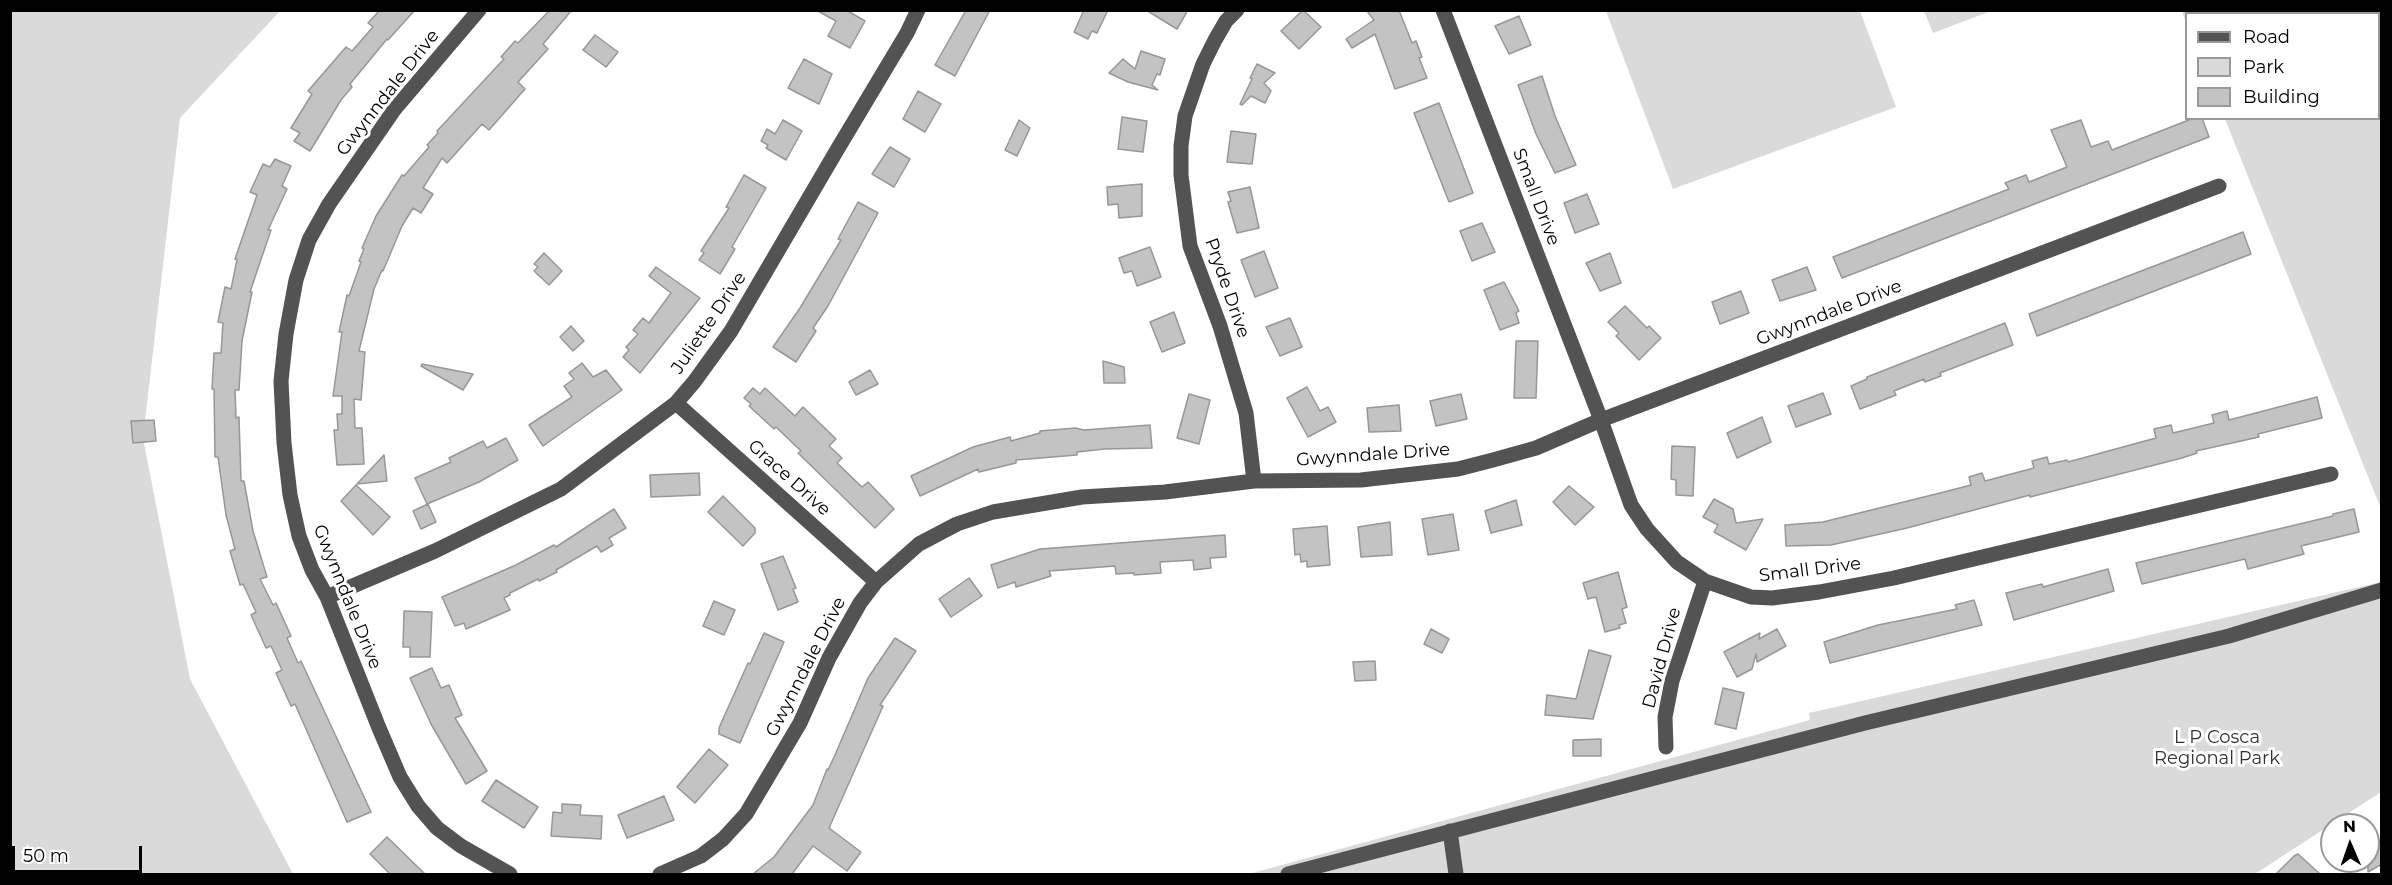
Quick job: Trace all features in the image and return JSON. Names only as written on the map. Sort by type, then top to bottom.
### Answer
[{"type":"street","name":"Gwynndale Drive","points":[[479,10],[394,110],[328,204],[309,240],[296,280],[286,334],[281,381],[284,443],[290,495],[299,536],[312,570],[327,597],[400,777],[418,806],[437,828],[461,846],[510,874]]},
{"type":"street","name":"Juliette Drive","points":[[327,597],[435,551],[561,489],[676,403],[731,331],[907,33],[918,10]]},
{"type":"street","name":"Pryde Drive","points":[[1237,10],[1226,21],[1203,64],[1185,116],[1181,146],[1181,175],[1190,246],[1220,326],[1246,413],[1254,481]]},
{"type":"street","name":"Small Drive","points":[[1443,10],[1601,420],[1631,505],[1647,529],[1677,562],[1705,581],[1751,597],[1772,598],[1819,592],[1894,578],[2331,474]]},
{"type":"street","name":"Gwynndale Drive","points":[[660,874],[701,856],[723,839],[746,814],[801,723],[847,623],[876,582],[919,544],[937,533],[993,512],[1082,497],[1166,492],[1254,481],[1361,480],[1458,469],[1536,448],[1601,420],[2219,186]]},
{"type":"street","name":"Grace Drive","points":[[676,403],[876,582]]},
{"type":"street","name":"David Drive","points":[[1666,747],[1665,717],[1672,681],[1705,581]]},
{"type":"street","points":[[1288,874],[1865,723],[2229,636],[2382,590]]},
{"type":"street","points":[[1450,831],[1456,874]]},
{"type":"green space","points":[[10,11],[280,11],[180,118],[143,438],[190,679],[293,874],[11,874]]},
{"type":"green space","points":[[1606,11],[1860,11],[1896,107],[1673,189]]},
{"type":"green space","points":[[1924,11],[1991,11],[1933,33]]},
{"type":"green space","points":[[2182,11],[2381,11],[2381,509],[2225,120],[2380,120],[2380,12],[2185,12],[2185,20]]},
{"type":"green space","name":"L P Cosca Regional Park","points":[[2381,582],[2381,792],[2349,813],[2320,813],[2320,832],[2255,874],[1249,874],[1810,720],[1809,713]]},
{"type":"building","points":[[380,10],[415,10],[387,39],[350,84],[352,87],[341,100],[310,151],[294,141],[300,133],[291,128],[312,94],[308,91],[346,47],[352,51],[373,27],[368,23]]},
{"type":"building","points":[[550,10],[572,10],[543,44],[548,49],[518,82],[525,89],[489,130],[482,124],[447,163],[442,158],[423,188],[433,194],[421,213],[413,208],[402,226],[374,289],[359,351],[365,352],[361,400],[354,399],[355,428],[362,428],[364,464],[337,465],[334,430],[338,430],[337,414],[342,414],[342,396],[333,396],[342,332],[339,332],[347,295],[349,296],[361,262],[359,261],[364,249],[362,248],[376,216],[402,175],[404,176],[429,147],[427,145],[438,133],[437,131],[504,59],[501,57],[515,41],[518,43]]},
{"type":"building","points":[[816,10],[846,10],[865,21],[850,48],[828,36],[836,21]]},
{"type":"building","points":[[966,10],[990,10],[955,76],[935,65]]},
{"type":"building","points":[[1084,10],[1108,10],[1097,33],[1092,31],[1088,39],[1074,32]]},
{"type":"building","points":[[1146,10],[1188,10],[1177,29]]},
{"type":"building","points":[[1303,10],[1321,27],[1299,49],[1281,31]]},
{"type":"building","points":[[1366,10],[1399,10],[1412,43],[1416,41],[1422,57],[1419,58],[1427,78],[1395,89],[1375,34],[1352,48],[1346,39],[1374,20]]},
{"type":"building","points":[[1519,16],[1531,45],[1509,54],[1495,26]]},
{"type":"building","points":[[595,35],[618,52],[606,67],[583,50]]},
{"type":"building","points":[[1141,51],[1165,59],[1160,75],[1157,74],[1152,85],[1158,90],[1128,82],[1109,73],[1123,59],[1135,69]]},
{"type":"building","points":[[804,59],[832,74],[819,104],[788,88]]},
{"type":"building","points":[[1257,64],[1275,73],[1264,83],[1271,91],[1265,103],[1251,96],[1242,105],[1240,104]]},
{"type":"building","points":[[1542,76],[1555,116],[1576,165],[1555,173],[1536,134],[1518,85]]},
{"type":"building","points":[[918,91],[941,104],[925,132],[903,119]]},
{"type":"building","points":[[1439,103],[1473,193],[1449,202],[1414,113]]},
{"type":"building","points":[[1122,117],[1147,121],[1143,152],[1118,149]]},
{"type":"building","points":[[783,120],[802,131],[786,160],[766,148],[768,145],[761,141],[767,129],[775,134]]},
{"type":"building","points":[[1019,120],[1030,128],[1017,156],[1005,150]]},
{"type":"building","points":[[2081,120],[2091,147],[2108,141],[2112,150],[2189,120],[2203,120],[2209,137],[1842,278],[1833,257],[2009,189],[2005,183],[2026,175],[2029,182],[2067,167],[2051,130]]},
{"type":"building","points":[[1231,131],[1256,134],[1252,164],[1227,162]]},
{"type":"building","points":[[890,147],[910,159],[894,187],[872,174]]},
{"type":"building","points":[[275,159],[291,166],[282,186],[287,189],[268,230],[271,230],[250,292],[252,292],[242,341],[239,390],[235,390],[236,418],[239,417],[241,481],[244,481],[253,531],[267,577],[260,579],[273,605],[276,603],[291,636],[287,638],[298,663],[301,661],[371,812],[347,822],[295,704],[291,706],[276,673],[282,670],[271,646],[266,648],[251,615],[256,612],[243,584],[240,585],[230,551],[235,549],[226,515],[218,457],[215,457],[214,389],[212,389],[214,353],[221,353],[223,323],[218,322],[225,287],[231,289],[237,260],[235,259],[257,195],[250,192],[263,164],[270,167]]},
{"type":"building","points":[[744,175],[766,188],[732,247],[735,249],[720,274],[699,260],[704,253],[701,251],[729,208],[726,207]]},
{"type":"building","points":[[1142,184],[1142,216],[1119,218],[1118,204],[1108,205],[1107,187]]},
{"type":"building","points":[[1250,187],[1259,228],[1237,233],[1228,202],[1231,201],[1228,192]]},
{"type":"building","points":[[1587,194],[1599,224],[1575,233],[1564,203]]},
{"type":"building","points":[[858,202],[878,213],[828,306],[813,328],[816,331],[796,362],[773,347],[800,308],[841,240],[838,239]]},
{"type":"building","points":[[1482,223],[1495,252],[1472,261],[1460,231]]},
{"type":"building","points":[[2243,232],[2251,254],[2037,336],[2029,314]]},
{"type":"building","points":[[1150,247],[1161,277],[1137,286],[1132,271],[1124,273],[1119,258]]},
{"type":"building","points":[[1264,251],[1278,288],[1255,297],[1241,260]]},
{"type":"building","points":[[544,253],[562,271],[549,285],[534,271],[538,267],[534,264]]},
{"type":"building","points":[[1610,253],[1621,283],[1600,291],[1586,263]]},
{"type":"building","points":[[656,267],[700,298],[640,373],[623,357],[629,350],[626,347],[638,334],[633,330],[643,318],[649,323],[671,293],[649,276]]},
{"type":"building","points":[[1807,267],[1816,290],[1780,301],[1772,280]]},
{"type":"building","points":[[1504,282],[1519,311],[1516,313],[1519,323],[1500,330],[1484,290]]},
{"type":"building","points":[[1741,291],[1749,313],[1720,324],[1712,302]]},
{"type":"building","points":[[1625,306],[1647,328],[1649,326],[1661,338],[1639,360],[1616,336],[1619,333],[1608,322]]},
{"type":"building","points":[[1174,312],[1185,343],[1162,352],[1150,322]]},
{"type":"building","points":[[1290,318],[1302,347],[1280,356],[1266,327]]},
{"type":"building","points":[[2005,323],[2013,345],[1940,373],[1941,376],[1925,382],[1924,379],[1894,391],[1896,395],[1860,409],[1851,386],[1867,377]]},
{"type":"building","points":[[571,326],[584,341],[573,351],[560,337]]},
{"type":"building","points":[[1516,341],[1538,341],[1536,398],[1514,398]]},
{"type":"building","points":[[1103,361],[1124,367],[1125,383],[1104,383]]},
{"type":"building","points":[[582,363],[593,377],[606,370],[622,390],[543,446],[529,425],[572,397],[564,386],[574,379],[569,373]]},
{"type":"building","points":[[422,364],[473,374],[463,390],[421,366]]},
{"type":"building","points":[[870,370],[878,384],[856,395],[849,382]]},
{"type":"building","points":[[1307,387],[1320,411],[1328,407],[1336,422],[1308,437],[1287,398]]},
{"type":"building","points":[[753,388],[760,394],[765,388],[795,416],[803,407],[836,439],[829,446],[842,458],[837,463],[862,487],[868,482],[894,509],[875,528],[798,453],[801,451],[749,406],[751,404],[744,398]]},
{"type":"building","points":[[1823,393],[1831,414],[1796,427],[1788,406]]},
{"type":"building","points":[[1189,394],[1210,400],[1199,444],[1177,438]]},
{"type":"building","points":[[1461,394],[1467,419],[1436,426],[1430,401]]},
{"type":"building","points":[[2317,397],[2322,418],[2258,434],[2259,437],[2196,451],[2197,453],[2182,458],[1907,528],[1831,545],[1786,546],[1785,525],[1823,522],[1971,485],[1969,477],[1982,473],[1985,481],[2034,468],[2032,461],[2047,457],[2049,464],[2067,460],[2068,462],[2156,438],[2154,429],[2171,425],[2173,433],[2214,423],[2212,415],[2227,411],[2229,420]]},
{"type":"building","points":[[1399,405],[1401,431],[1369,432],[1367,408]]},
{"type":"building","points":[[1762,417],[1771,442],[1737,458],[1727,433]]},
{"type":"building","points":[[154,420],[156,441],[133,443],[131,421]]},
{"type":"building","points":[[1150,425],[1152,448],[1105,449],[1077,452],[1077,455],[1016,460],[1016,463],[979,472],[978,469],[920,496],[911,476],[973,447],[1010,437],[1011,441],[1040,433],[1040,431]]},
{"type":"building","points":[[506,438],[518,460],[479,482],[427,504],[415,478],[451,462],[449,458],[483,441],[487,448]]},
{"type":"building","points":[[1672,446],[1695,447],[1693,496],[1676,495],[1676,480],[1671,479]]},
{"type":"building","points":[[384,455],[387,481],[357,484]]},
{"type":"building","points":[[699,473],[700,495],[651,497],[650,475]]},
{"type":"building","points":[[356,485],[390,517],[373,535],[341,501]]},
{"type":"building","points":[[1569,486],[1594,507],[1575,525],[1553,502]]},
{"type":"building","points":[[723,496],[755,528],[755,533],[743,546],[708,512]]},
{"type":"building","points":[[1714,499],[1733,509],[1736,523],[1763,519],[1746,550],[1714,532],[1718,525],[1703,517]]},
{"type":"building","points":[[1516,500],[1522,525],[1491,533],[1485,511]]},
{"type":"building","points":[[428,504],[436,522],[421,529],[413,511]]},
{"type":"building","points":[[614,509],[626,528],[609,538],[613,545],[601,552],[597,546],[556,570],[557,572],[510,593],[504,598],[510,610],[466,629],[464,623],[455,626],[442,597],[516,565],[554,545],[556,547]]},
{"type":"building","points":[[2354,509],[2359,532],[2301,546],[2304,554],[2248,569],[2245,559],[2142,584],[2136,563]]},
{"type":"building","points":[[1453,514],[1459,550],[1428,555],[1422,519]]},
{"type":"building","points":[[1390,522],[1392,555],[1361,557],[1358,527]]},
{"type":"building","points":[[1327,526],[1330,565],[1307,567],[1307,561],[1301,562],[1300,554],[1295,555],[1293,529]]},
{"type":"building","points":[[1225,535],[1226,557],[1210,558],[1211,568],[1194,570],[1193,560],[1160,562],[1161,573],[1116,574],[1115,566],[1049,571],[1051,576],[1016,587],[1015,582],[998,588],[991,565],[1040,549]]},
{"type":"building","points":[[783,556],[796,588],[793,589],[798,602],[778,610],[761,564]]},
{"type":"building","points":[[2108,569],[2114,591],[2014,620],[2006,593],[2042,584],[2043,587]]},
{"type":"building","points":[[1618,572],[1627,607],[1622,609],[1626,623],[1619,625],[1620,628],[1605,632],[1596,597],[1588,599],[1583,583]]},
{"type":"building","points":[[969,578],[982,596],[951,617],[939,599]]},
{"type":"building","points":[[1974,600],[1982,625],[1830,663],[1824,642],[1878,625],[1957,609],[1955,605]]},
{"type":"building","points":[[714,601],[735,610],[724,635],[703,626]]},
{"type":"building","points":[[404,611],[432,612],[430,657],[410,657],[410,647],[403,647]]},
{"type":"building","points":[[1431,629],[1449,639],[1442,653],[1424,644]]},
{"type":"building","points":[[1777,629],[1786,646],[1757,662],[1756,654],[1752,669],[1737,677],[1724,652],[1760,633],[1759,639]]},
{"type":"building","points":[[764,633],[784,642],[740,743],[719,734],[719,728]]},
{"type":"building","points":[[895,638],[916,651],[880,705],[883,706],[829,828],[861,852],[847,871],[813,846],[792,874],[753,874],[774,857],[813,805],[868,678]]},
{"type":"building","points":[[1589,650],[1611,656],[1593,719],[1545,715],[1547,695],[1576,699]]},
{"type":"building","points":[[1375,661],[1376,680],[1355,681],[1353,662]]},
{"type":"building","points":[[432,668],[441,688],[449,685],[462,715],[455,718],[487,771],[466,784],[431,724],[410,678]]},
{"type":"building","points":[[1723,688],[1744,693],[1736,729],[1715,724]]},
{"type":"building","points":[[1601,739],[1601,756],[1573,756],[1573,740]]},
{"type":"building","points":[[709,749],[728,765],[695,803],[677,787]]},
{"type":"building","points":[[496,780],[538,807],[524,828],[482,801]]},
{"type":"building","points":[[664,796],[674,820],[627,838],[618,815]]},
{"type":"building","points":[[562,804],[581,805],[580,815],[602,816],[601,839],[551,836],[553,812],[562,813]]},
{"type":"building","points":[[387,837],[425,874],[390,874],[370,854]]},
{"type":"building","points":[[2380,842],[2382,845],[2382,864],[2380,865]]},
{"type":"building","points":[[2298,854],[2320,874],[2276,874],[2294,856]]}]
